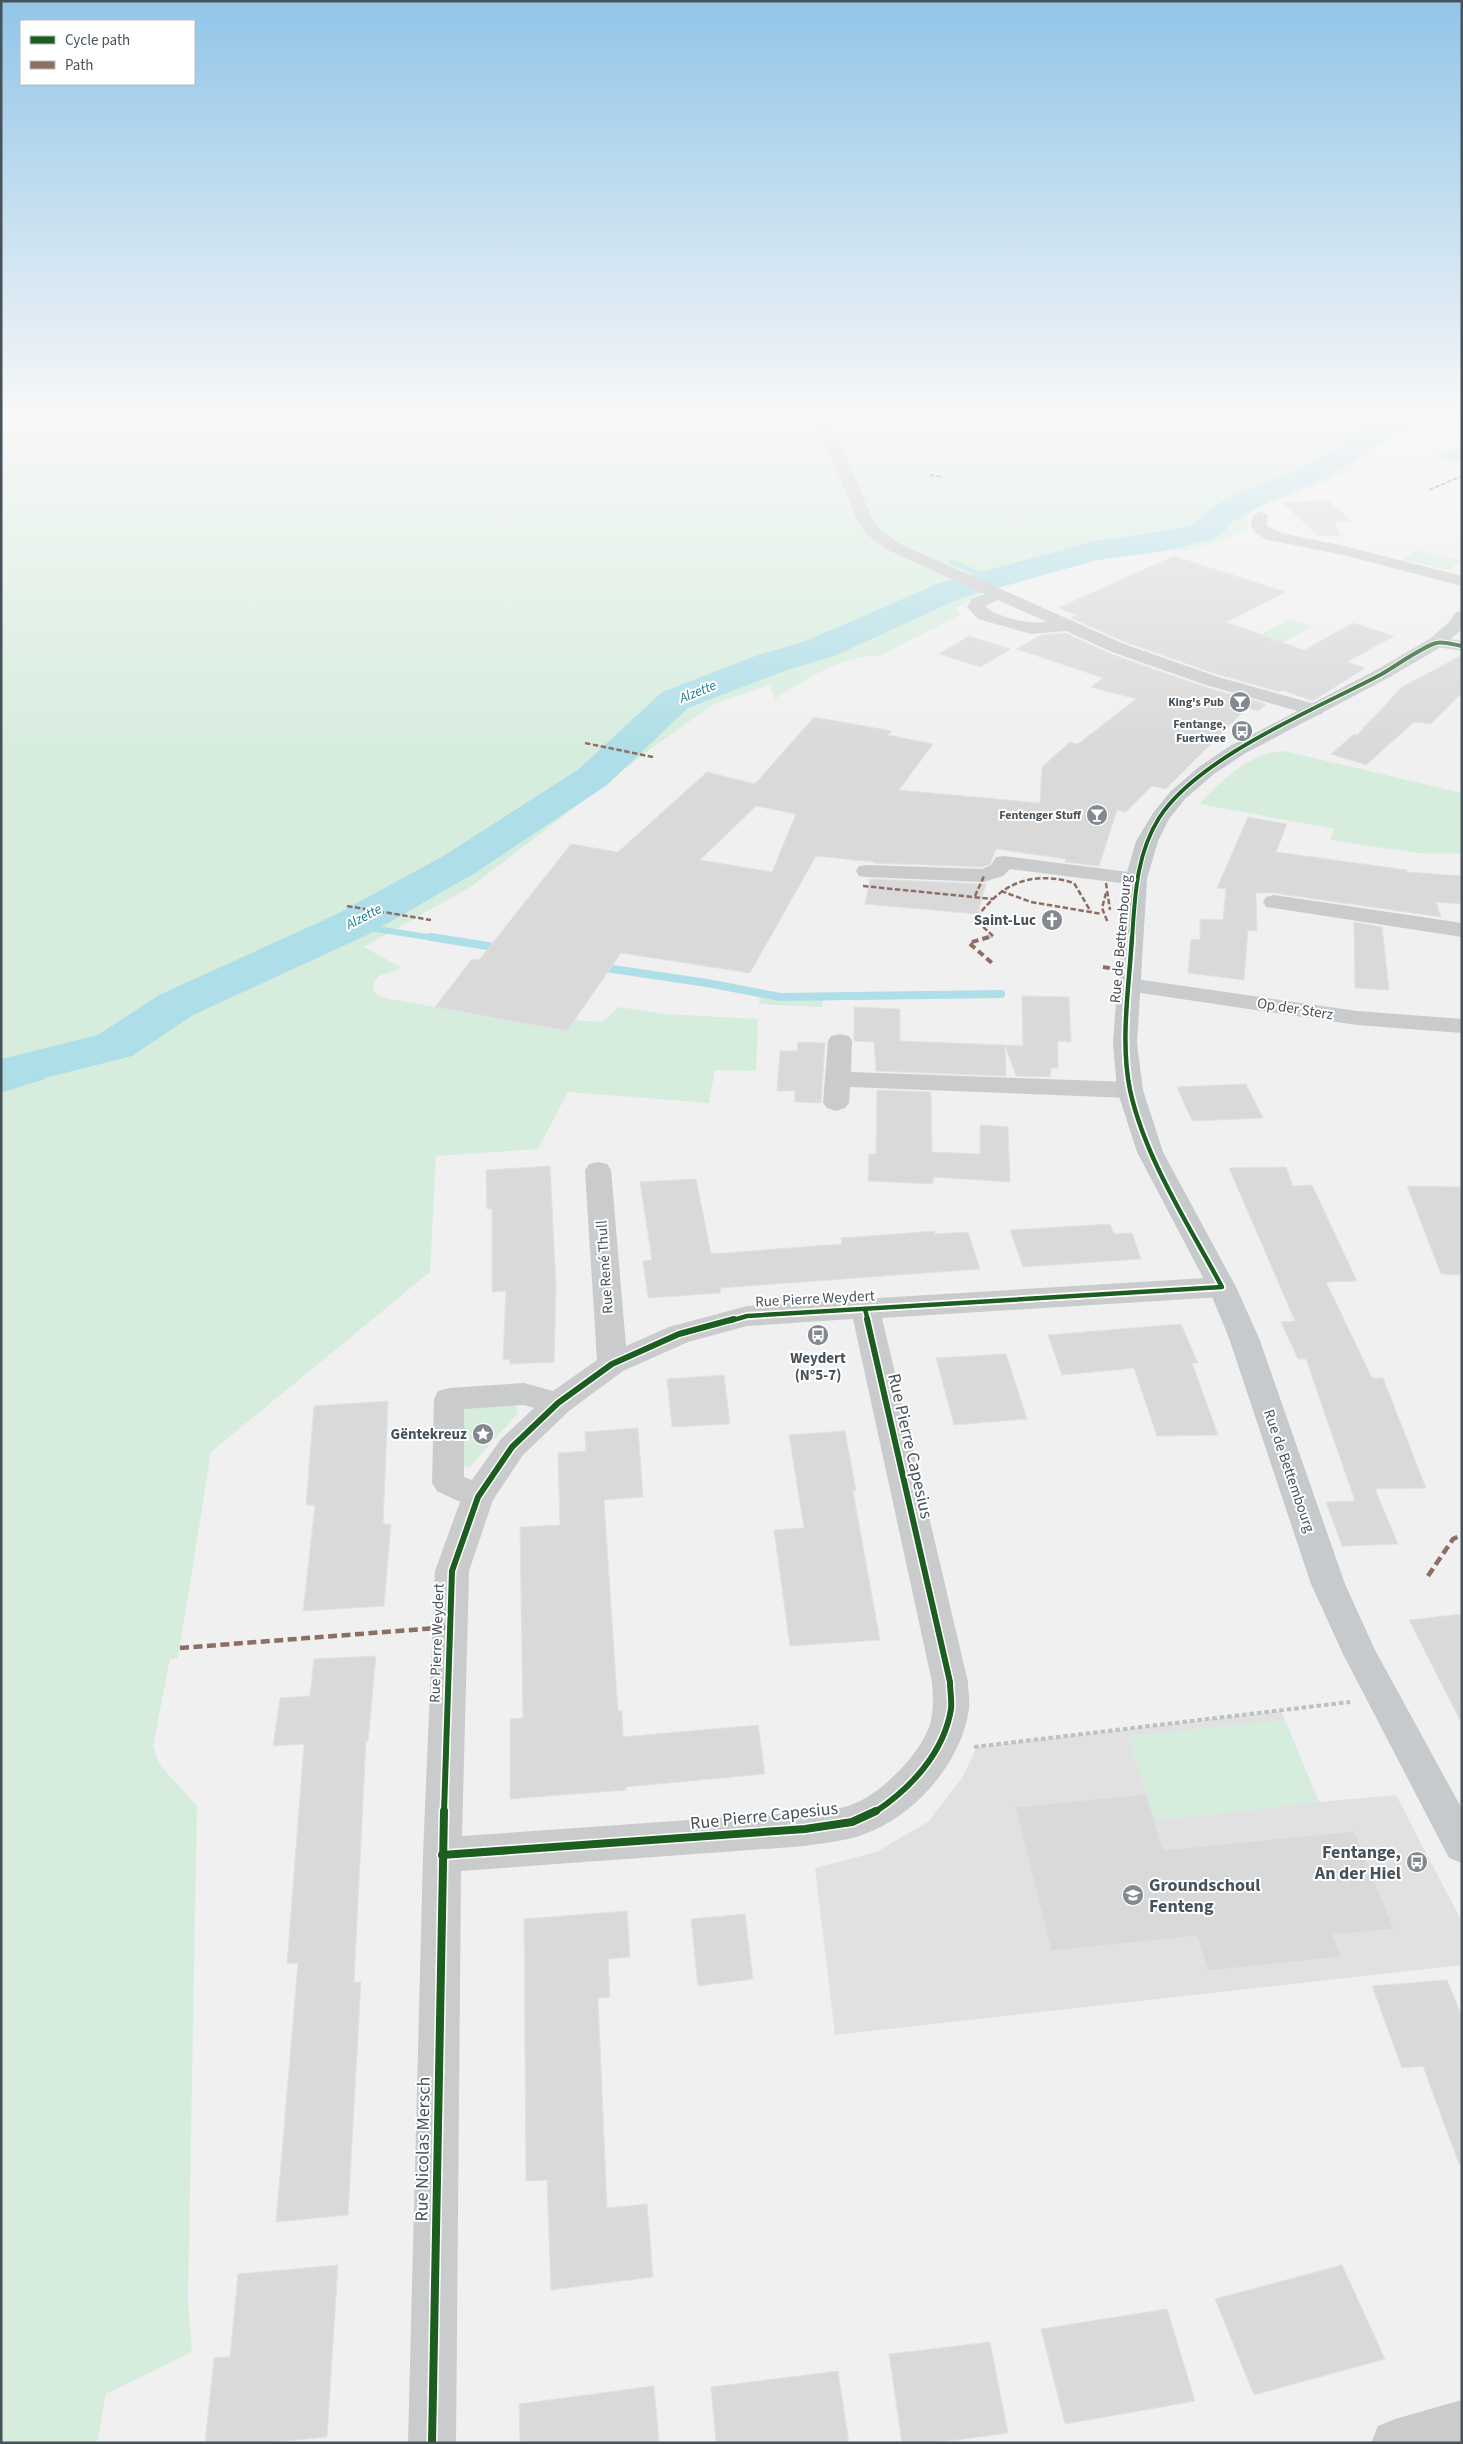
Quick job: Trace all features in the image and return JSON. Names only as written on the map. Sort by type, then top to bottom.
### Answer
[{"type":"main road","name":"Rue de Bettembourg","points":[[1462,616],[1437,642],[1382,674],[1236,750],[1206,770],[1178,795],[1160,816],[1147,841],[1136,879],[1126,1043],[1130,1090],[1150,1152],[1222,1287],[1244,1338],[1328,1584],[1360,1654],[1462,1846]]},
{"type":"street","points":[[868,525],[872,531],[894,547],[1066,626],[1168,666],[1315,710]]},
{"type":"street","points":[[1259,525],[1263,532],[1274,536],[1328,546],[1462,581]]},
{"type":"street","points":[[996,593],[978,603],[976,607],[978,611],[984,615],[1031,629],[1042,630],[1066,626]]},
{"type":"street","points":[[1437,642],[1462,646]]},
{"type":"street","name":"Rue de Bettembourg","points":[[867,871],[984,876],[995,873],[1004,862],[1136,879]]},
{"type":"street","points":[[1274,902],[1462,930]]},
{"type":"street","name":"Op der Sterz","points":[[1130,985],[1357,1018],[1462,1026]]},
{"type":"street","points":[[840,1041],[837,1091],[1130,1090]]},
{"type":"street","name":"Rue René Thull","points":[[598,1170],[612,1364]]},
{"type":"street","name":"Rue Pierre Weydert","points":[[442,1855],[452,1571],[478,1497],[512,1447],[558,1403],[612,1364],[679,1334],[747,1316],[1222,1287]]},
{"type":"street","name":"Rue Pierre Capesius","points":[[442,1855],[804,1829],[858,1820],[899,1796],[928,1764],[942,1737],[951,1710],[950,1682],[865,1309]]},
{"type":"street","points":[[478,1497],[448,1483],[449,1399],[524,1394],[558,1403]]},
{"type":"street","name":"Rue Nicolas Mersch","points":[[432,2443],[442,1855]]},
{"type":"street","points":[[1395,2443],[1462,2424]]},
{"type":"path","points":[[971,1746],[996,1745],[1360,1701]]},
{"type":"shaded area","name":"Groundschoul Fenteng","points":[[1281,1711],[1319,1802],[1396,1795],[1462,1922],[1462,1965],[835,2035],[815,1868],[876,1852],[928,1822],[962,1778],[977,1747]]},
{"type":"green space","points":[[1,525],[1248,525],[1248,528],[1219,543],[1187,551],[1160,549],[1078,564],[1005,587],[981,590],[982,595],[956,607],[960,615],[879,656],[866,656],[839,664],[798,684],[775,699],[770,685],[714,704],[656,745],[472,886],[364,947],[402,968],[379,976],[373,983],[373,990],[379,996],[390,999],[567,1031],[575,1020],[602,1022],[619,1007],[664,1014],[758,1019],[756,1071],[715,1070],[709,1103],[568,1092],[538,1149],[436,1156],[430,1272],[211,1452],[178,1658],[170,1659],[153,1746],[160,1765],[197,1806],[188,2302],[192,2352],[106,2394],[97,2443],[1,2443],[1,1093],[45,1079],[37,1053],[1,1063]]},
{"type":"green space","points":[[1416,550],[1461,560],[1449,570],[1403,560]]},
{"type":"green space","points":[[1289,619],[1313,626],[1273,648],[1249,641]]},
{"type":"green space","points":[[1284,751],[1462,793],[1462,854],[1416,853],[1330,840],[1334,829],[1199,804],[1227,777],[1248,762],[1271,753]]},
{"type":"green space","points":[[760,990],[781,994],[1003,991],[1003,997],[823,1000],[822,1007],[759,1004]]},
{"type":"green space","points":[[516,1405],[518,1413],[469,1468],[457,1465],[461,1412],[471,1407]]},
{"type":"green space","points":[[1285,1720],[1319,1802],[1156,1821],[1128,1736]]},
{"type":"water","points":[[37,1053],[45,1079],[1,1093],[1,1063]]},
{"type":"building","points":[[1306,525],[1336,525],[1341,536],[1317,535]]},
{"type":"building","points":[[1174,556],[1286,592],[1226,622],[1304,650],[1353,623],[1394,636],[1347,662],[1365,668],[1313,701],[1282,690],[1280,692],[1219,675],[1125,642],[1071,618],[1076,615],[1058,608]]},
{"type":"building","points":[[1066,633],[1111,654],[1205,687],[1266,704],[1258,711],[1247,708],[1166,789],[1152,786],[1126,812],[1117,810],[1099,866],[1065,862],[1066,859],[996,849],[990,864],[982,867],[874,863],[816,856],[750,973],[621,953],[567,1031],[435,1007],[472,959],[479,960],[571,844],[618,852],[707,772],[755,784],[814,717],[892,731],[888,735],[933,744],[899,790],[1040,803],[1042,767],[1070,742],[1078,744],[1136,699],[1091,687],[1103,678],[1016,649],[1041,635]],"holes":[[[756,806],[796,814],[772,872],[700,860]]]},
{"type":"building","points":[[969,636],[1011,649],[980,667],[939,654]]},
{"type":"building","points":[[1462,655],[1462,693],[1431,724],[1414,722],[1366,765],[1331,754],[1354,734],[1357,735],[1402,687]]},
{"type":"building","points":[[1248,817],[1287,824],[1276,852],[1407,870],[1407,872],[1462,876],[1462,904],[1436,902],[1441,917],[1274,893],[1256,893],[1257,931],[1248,930],[1244,980],[1188,973],[1191,939],[1200,940],[1200,919],[1223,920],[1226,889],[1217,888]]},
{"type":"building","points":[[870,879],[986,883],[978,914],[865,904]]},
{"type":"building","points":[[1354,922],[1382,927],[1389,990],[1355,988]]},
{"type":"building","points":[[1022,996],[1069,997],[1071,1042],[1058,1041],[1058,1068],[1051,1068],[1050,1077],[1016,1076],[1005,1045],[1023,1046]]},
{"type":"building","points":[[854,1007],[900,1009],[900,1041],[1005,1045],[1006,1076],[876,1071],[874,1042],[854,1041]]},
{"type":"building","points":[[798,1042],[825,1043],[821,1103],[795,1102],[795,1091],[777,1091],[780,1051],[797,1051]]},
{"type":"building","points":[[1246,1084],[1263,1118],[1192,1121],[1177,1087]]},
{"type":"building","points":[[877,1090],[931,1092],[932,1152],[980,1154],[980,1125],[1008,1127],[1010,1182],[933,1177],[933,1184],[868,1181],[869,1154],[876,1154]]},
{"type":"building","points":[[550,1166],[556,1287],[554,1362],[510,1364],[510,1359],[503,1360],[506,1291],[492,1292],[492,1209],[487,1209],[486,1170]]},
{"type":"building","points":[[1286,1167],[1293,1186],[1312,1185],[1357,1281],[1326,1282],[1372,1378],[1383,1378],[1426,1488],[1375,1489],[1398,1544],[1342,1546],[1326,1502],[1355,1501],[1306,1359],[1298,1359],[1281,1322],[1295,1321],[1229,1168]]},
{"type":"building","points":[[696,1179],[711,1254],[842,1244],[841,1238],[935,1231],[935,1234],[968,1232],[980,1269],[720,1288],[721,1293],[648,1298],[643,1261],[652,1260],[640,1182]]},
{"type":"building","points":[[1407,1186],[1462,1187],[1462,1275],[1441,1274]]},
{"type":"building","points":[[1110,1224],[1114,1234],[1132,1233],[1141,1259],[1023,1267],[1010,1230]]},
{"type":"building","points":[[1181,1324],[1198,1363],[1192,1363],[1218,1435],[1157,1436],[1134,1368],[1062,1375],[1048,1335]]},
{"type":"building","points":[[1006,1354],[1027,1419],[954,1425],[936,1358]]},
{"type":"building","points":[[724,1375],[730,1424],[672,1427],[667,1379]]},
{"type":"building","points":[[388,1401],[383,1524],[391,1524],[384,1606],[303,1611],[315,1505],[306,1505],[314,1406]]},
{"type":"building","points":[[638,1428],[643,1497],[604,1500],[618,1711],[622,1711],[623,1737],[758,1725],[765,1774],[626,1787],[626,1790],[510,1799],[510,1719],[523,1718],[520,1527],[560,1525],[558,1453],[586,1451],[585,1432]]},
{"type":"building","points":[[845,1431],[856,1491],[853,1491],[880,1640],[790,1646],[774,1530],[804,1528],[789,1435]]},
{"type":"building","points":[[1462,1614],[1462,1724],[1409,1620]]},
{"type":"building","points":[[376,1656],[368,1741],[366,1741],[354,1982],[361,1982],[348,2215],[276,2222],[298,1963],[287,1964],[304,1744],[273,1746],[280,1698],[310,1696],[314,1659]]},
{"type":"building","points":[[1146,1794],[1163,1850],[1354,1831],[1394,1929],[1333,1935],[1341,1957],[1208,1971],[1197,1936],[1051,1951],[1015,1807]]},
{"type":"building","points":[[627,1911],[630,1957],[608,1959],[610,1997],[598,1998],[607,2208],[647,2204],[653,2277],[551,2290],[547,2180],[526,2181],[524,1919]]},
{"type":"building","points":[[745,1914],[753,1979],[698,1986],[691,1919]]},
{"type":"building","points":[[1447,1980],[1462,2017],[1462,2164],[1459,2164],[1423,2066],[1402,2068],[1372,1986]]},
{"type":"building","points":[[338,2265],[327,2437],[264,2443],[205,2443],[214,2358],[230,2357],[238,2274]]},
{"type":"building","points":[[1342,2265],[1385,2359],[1254,2395],[1215,2299]]},
{"type":"building","points":[[1167,2309],[1195,2401],[1065,2424],[1041,2329]]},
{"type":"building","points":[[990,2342],[1008,2433],[934,2443],[902,2443],[889,2354]]},
{"type":"building","points":[[838,2371],[849,2443],[716,2443],[711,2387]]},
{"type":"building","points":[[654,2386],[659,2443],[520,2443],[519,2404]]},
{"type":"waterway","name":"Alzette","points":[[1,1074],[115,1046],[176,1005],[351,925],[460,864],[593,777],[647,724],[675,700],[771,663],[821,648],[949,591],[1095,551],[1165,541],[1202,532],[1212,525]]},
{"type":"waterway","points":[[951,562],[990,578]]},
{"type":"waterway","points":[[351,925],[440,939]]},
{"type":"waterway","points":[[431,937],[500,948]]},
{"type":"waterway","points":[[599,967],[707,983],[780,997],[1001,994]]},
{"type":"marked path","points":[[585,743],[653,757]]},
{"type":"marked path","points":[[975,896],[984,876]]},
{"type":"marked path","points":[[993,936],[978,922],[979,914],[994,898],[1016,882],[1047,879],[1074,883],[1091,912]]},
{"type":"marked path","points":[[1106,883],[1110,910]]},
{"type":"marked path","points":[[863,886],[993,899]]},
{"type":"marked path","points":[[1001,891],[1031,902],[1102,914]]},
{"type":"marked path","points":[[1106,893],[1102,908],[1108,923]]},
{"type":"marked path","points":[[347,906],[431,920]]},
{"type":"marked path","points":[[990,937],[969,943],[992,963]]},
{"type":"marked path","points":[[1103,967],[1115,969]]},
{"type":"marked path","points":[[1428,1576],[1453,1539],[1462,1535]]},
{"type":"marked path","points":[[180,1648],[449,1627]]},
{"type":"cycle path","points":[[432,2443],[442,1855],[452,1571],[478,1497],[512,1447],[558,1403],[612,1364],[679,1334],[747,1316],[1222,1287],[1150,1152],[1130,1090],[1125,1043],[1136,879],[1147,841],[1160,817],[1178,795],[1207,770],[1237,750],[1382,674],[1437,642],[1462,646]]},
{"type":"cycle path","points":[[442,1855],[838,1825],[858,1820],[873,1813],[889,1803],[918,1775],[940,1743],[947,1726],[951,1709],[950,1682],[865,1309]]},
{"type":"place","name":"King's Pub","points":[[1240,702]]},
{"type":"place","name":"Fentange, Fuertwee","points":[[1242,731]]},
{"type":"place","name":"Fentenger Stuff","points":[[1097,815]]},
{"type":"place","name":"Saint-Luc","points":[[1052,920]]},
{"type":"place","name":"Weydert (N°5-7)","points":[[818,1335]]},
{"type":"place","name":"Gëntekreuz","points":[[483,1434]]},
{"type":"place","name":"Fentange, An der Hiel","points":[[1417,1862]]},
{"type":"place","name":"Groundschoul Fenteng","points":[[1133,1895]]}]
